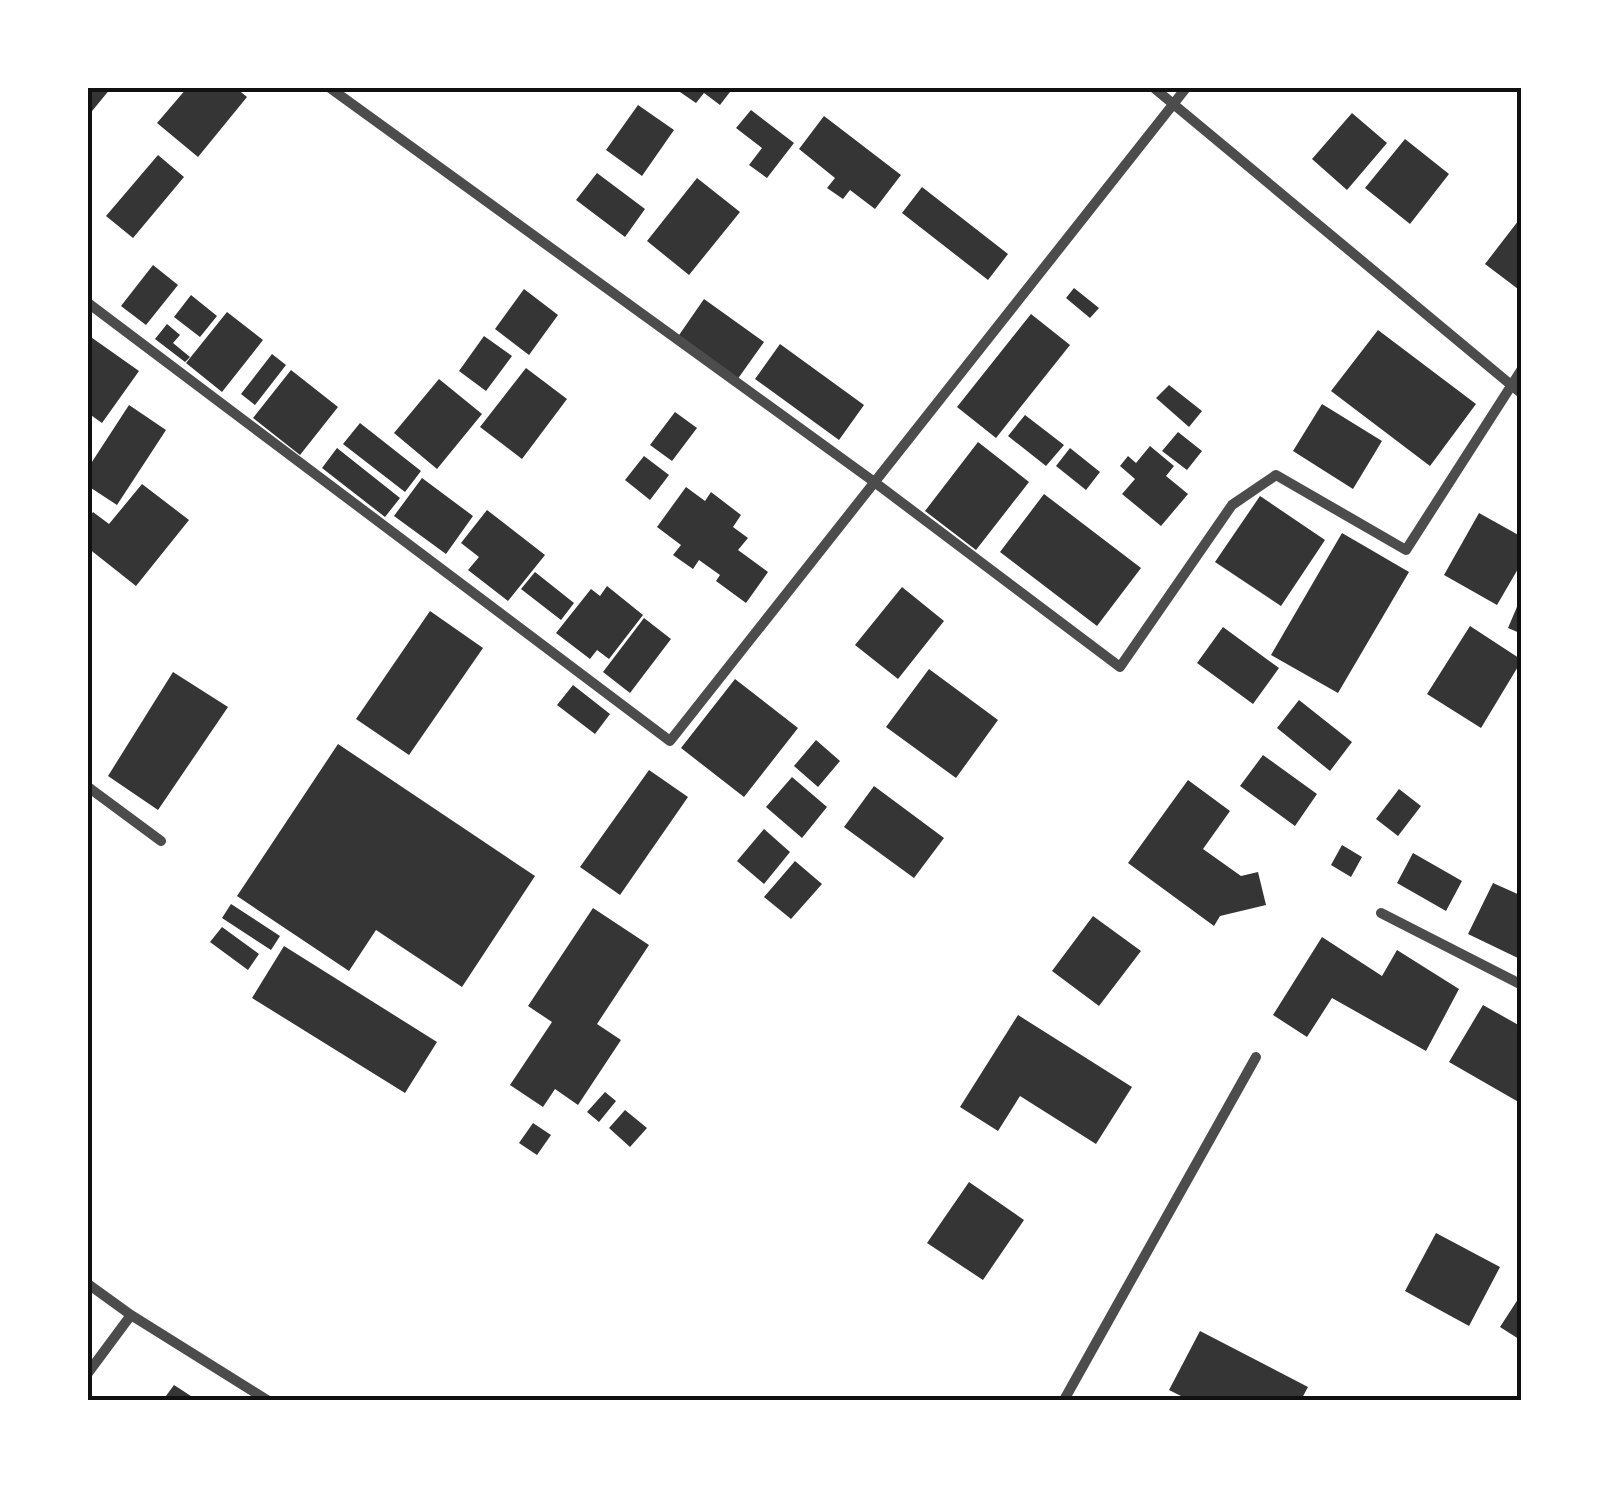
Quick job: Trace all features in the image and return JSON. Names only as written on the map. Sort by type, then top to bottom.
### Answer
[{"type":"street","points":[[330,88],[873,480],[1120,666],[1232,506],[1276,475],[1406,550],[1522,369]]},
{"type":"street","points":[[1154,88],[1522,394]]},
{"type":"street","points":[[88,303],[670,740],[1186,88]]},
{"type":"street","points":[[88,786],[160,841]]},
{"type":"street","points":[[1381,913],[1522,985]]},
{"type":"street","points":[[1064,1400],[1256,1057]]},
{"type":"street","points":[[88,1284],[267,1400]]},
{"type":"street","points":[[88,1373],[131,1315]]},
{"type":"building","points":[[88,88],[111,88],[88,116]]},
{"type":"building","points":[[187,88],[236,88],[247,97],[198,157],[157,123]]},
{"type":"building","points":[[683,88],[733,88],[720,105],[704,93],[696,103],[680,92]]},
{"type":"building","points":[[638,105],[674,130],[642,176],[606,150]]},
{"type":"building","points":[[751,110],[794,143],[767,178],[749,165],[762,148],[736,128]]},
{"type":"building","points":[[1352,113],[1387,143],[1347,190],[1312,159]]},
{"type":"building","points":[[824,116],[901,175],[875,209],[850,190],[843,199],[827,188],[835,178],[799,149]]},
{"type":"building","points":[[1405,139],[1449,174],[1410,224],[1365,188]]},
{"type":"building","points":[[158,155],[184,177],[133,238],[106,216]]},
{"type":"building","points":[[597,173],[645,209],[625,237],[576,200]]},
{"type":"building","points":[[697,178],[740,212],[689,275],[647,241]]},
{"type":"building","points":[[922,187],[1008,254],[988,280],[902,213]]},
{"type":"building","points":[[1522,216],[1522,292],[1485,264]]},
{"type":"building","points":[[153,265],[178,285],[146,325],[121,306]]},
{"type":"building","points":[[1074,288],[1099,308],[1090,318],[1066,298]]},
{"type":"building","points":[[524,289],[558,315],[529,355],[495,329]]},
{"type":"building","points":[[191,295],[217,316],[200,337],[174,317]]},
{"type":"building","points":[[704,299],[764,342],[737,380],[677,338]]},
{"type":"building","points":[[227,312],[263,340],[222,392],[186,363]]},
{"type":"building","points":[[1031,314],[1070,345],[996,438],[957,407]]},
{"type":"building","points":[[167,324],[180,335],[173,343],[190,357],[185,362],[155,339]]},
{"type":"building","points":[[1378,330],[1476,404],[1430,466],[1331,391]]},
{"type":"building","points":[[88,335],[139,371],[102,423],[88,413]]},
{"type":"building","points":[[484,336],[512,356],[486,391],[459,371]]},
{"type":"building","points":[[780,344],[864,405],[839,440],[755,379]]},
{"type":"building","points":[[272,354],[286,365],[255,405],[241,394]]},
{"type":"building","points":[[526,368],[567,399],[522,459],[480,427]]},
{"type":"building","points":[[291,370],[338,407],[300,455],[253,418]]},
{"type":"building","points":[[439,379],[482,414],[437,469],[394,433]]},
{"type":"building","points":[[1169,385],[1202,411],[1189,427],[1156,398]]},
{"type":"building","points":[[1322,404],[1382,441],[1353,489],[1293,451]]},
{"type":"building","points":[[129,405],[166,430],[117,505],[88,486],[88,468]]},
{"type":"building","points":[[675,412],[697,428],[672,461],[650,445]]},
{"type":"building","points":[[1025,415],[1064,445],[1046,466],[1008,436]]},
{"type":"building","points":[[360,423],[421,471],[405,492],[343,444]]},
{"type":"building","points":[[1178,432],[1202,451],[1187,470],[1162,451]]},
{"type":"building","points":[[978,442],[1029,482],[976,550],[925,511]]},
{"type":"building","points":[[1150,446],[1174,466],[1166,476],[1188,494],[1161,526],[1122,494],[1135,479],[1120,466],[1128,456],[1136,463]]},
{"type":"building","points":[[337,448],[400,498],[385,517],[322,468]]},
{"type":"building","points":[[1070,448],[1100,472],[1086,490],[1056,466]]},
{"type":"building","points":[[644,456],[669,475],[650,500],[625,480]]},
{"type":"building","points":[[422,478],[473,516],[446,554],[394,516]]},
{"type":"building","points":[[142,484],[189,520],[136,586],[88,548],[88,519],[93,512],[109,524]]},
{"type":"building","points":[[686,487],[705,501],[711,492],[741,515],[733,527],[748,538],[738,550],[768,572],[746,603],[716,581],[720,575],[699,560],[693,569],[673,555],[681,545],[657,527]]},
{"type":"building","points":[[1044,494],[1141,568],[1097,626],[1000,552]]},
{"type":"building","points":[[1260,496],[1325,540],[1281,606],[1215,562]]},
{"type":"building","points":[[487,510],[545,555],[508,601],[468,570],[479,557],[461,543]]},
{"type":"building","points":[[1479,513],[1522,537],[1522,562],[1497,605],[1444,575]]},
{"type":"building","points":[[1342,533],[1409,572],[1338,693],[1271,655]]},
{"type":"building","points":[[535,572],[574,603],[561,620],[521,589]]},
{"type":"building","points":[[607,586],[643,615],[609,659],[597,650],[590,659],[556,633],[591,589],[600,596]]},
{"type":"building","points":[[902,587],[944,621],[898,679],[855,645]]},
{"type":"building","points":[[1522,595],[1522,634],[1508,628]]},
{"type":"building","points":[[430,611],[483,648],[409,755],[356,719]]},
{"type":"building","points":[[644,618],[671,639],[630,693],[603,672]]},
{"type":"building","points":[[1470,626],[1522,660],[1481,728],[1427,694]]},
{"type":"building","points":[[1223,627],[1279,668],[1253,704],[1197,663]]},
{"type":"building","points":[[929,669],[998,720],[956,778],[886,727]]},
{"type":"building","points":[[173,672],[228,707],[158,810],[108,776]]},
{"type":"building","points":[[735,679],[798,728],[744,797],[681,748]]},
{"type":"building","points":[[573,685],[610,714],[595,734],[557,705]]},
{"type":"building","points":[[1299,700],[1352,742],[1330,771],[1277,728]]},
{"type":"building","points":[[816,740],[840,761],[818,787],[794,766]]},
{"type":"building","points":[[338,744],[535,876],[462,987],[376,930],[349,971],[237,896]]},
{"type":"building","points":[[1263,755],[1317,794],[1295,826],[1240,786]]},
{"type":"building","points":[[649,770],[688,797],[620,895],[580,867]]},
{"type":"building","points":[[792,777],[827,807],[802,838],[766,807]]},
{"type":"building","points":[[1188,780],[1230,811],[1203,849],[1241,876],[1258,872],[1266,905],[1220,916],[1214,926],[1128,863]]},
{"type":"building","points":[[874,786],[944,838],[914,878],[844,827]]},
{"type":"building","points":[[1399,789],[1421,806],[1398,836],[1376,819]]},
{"type":"building","points":[[764,829],[790,852],[764,884],[737,861]]},
{"type":"building","points":[[1342,845],[1362,857],[1351,877],[1331,865]]},
{"type":"building","points":[[1413,853],[1462,881],[1446,911],[1397,883]]},
{"type":"building","points":[[795,861],[822,884],[791,919],[764,897]]},
{"type":"building","points":[[1493,883],[1522,896],[1522,960],[1468,934]]},
{"type":"building","points":[[231,904],[280,936],[271,950],[222,918]]},
{"type":"building","points":[[593,908],[649,945],[597,1024],[621,1040],[578,1105],[555,1089],[543,1107],[510,1085],[552,1022],[528,1006]]},
{"type":"building","points":[[1093,916],[1141,951],[1099,1006],[1052,971]]},
{"type":"building","points":[[222,927],[259,954],[248,970],[210,942]]},
{"type":"building","points":[[1322,937],[1382,976],[1397,950],[1459,989],[1426,1051],[1332,998],[1307,1037],[1273,1015]]},
{"type":"building","points":[[284,946],[437,1042],[405,1093],[252,998]]},
{"type":"building","points":[[1483,1005],[1522,1027],[1522,1104],[1449,1062]]},
{"type":"building","points":[[1018,1015],[1132,1087],[1096,1144],[1020,1096],[998,1131],[960,1107]]},
{"type":"building","points":[[605,1092],[616,1101],[599,1122],[587,1112]]},
{"type":"building","points":[[625,1110],[647,1128],[630,1147],[609,1128]]},
{"type":"building","points":[[533,1123],[551,1135],[537,1155],[519,1143]]},
{"type":"building","points":[[969,1182],[1024,1220],[983,1280],[927,1243]]},
{"type":"building","points":[[1436,1233],[1500,1267],[1469,1326],[1405,1291]]},
{"type":"building","points":[[1522,1293],[1522,1341],[1500,1327]]},
{"type":"building","points":[[1200,1331],[1308,1387],[1301,1400],[1189,1400],[1169,1390]]},
{"type":"building","points":[[174,1385],[197,1400],[163,1400]]}]
